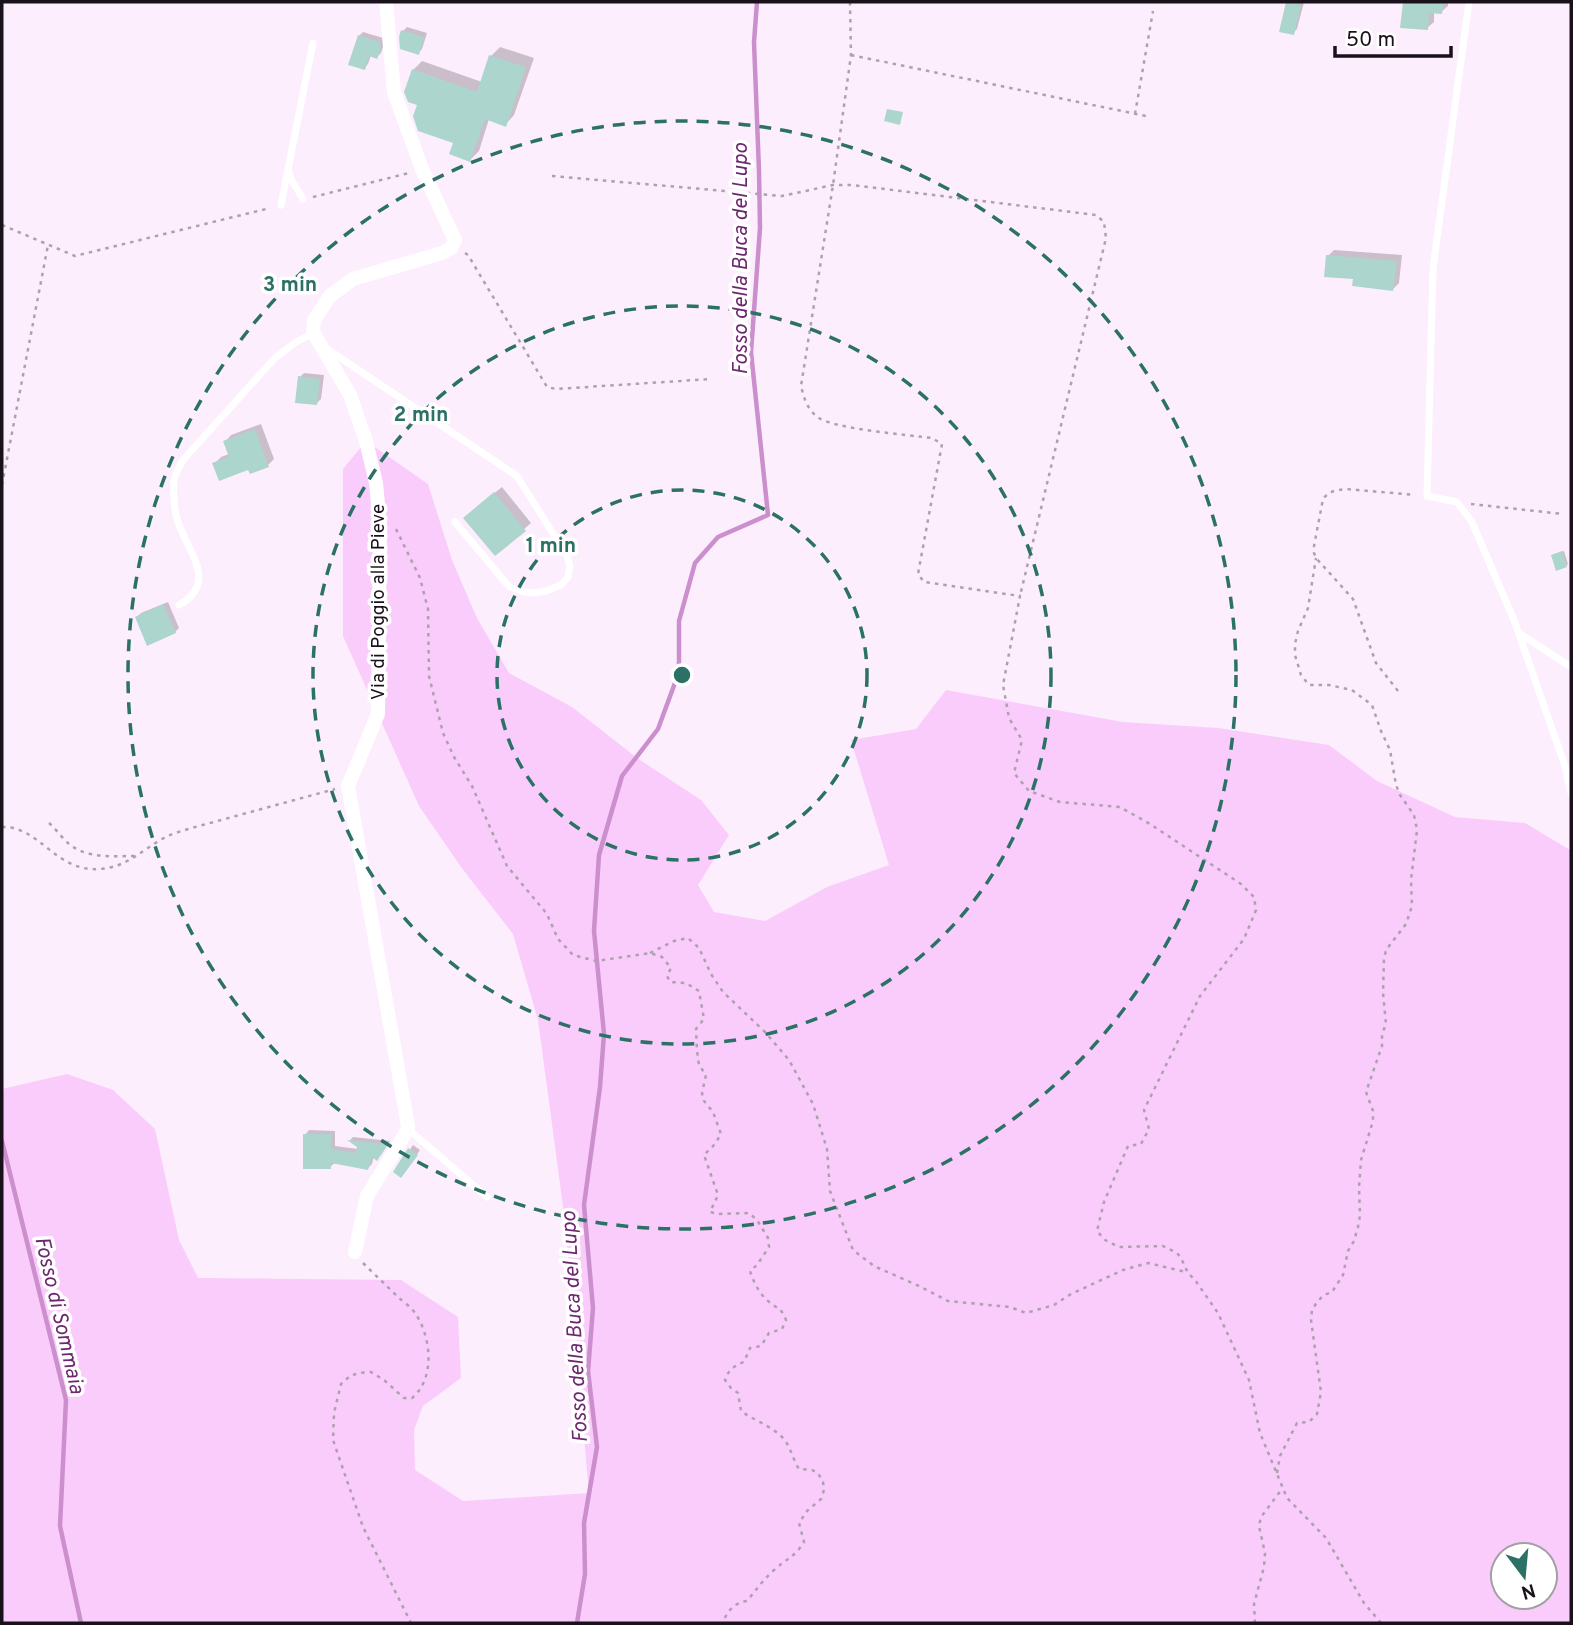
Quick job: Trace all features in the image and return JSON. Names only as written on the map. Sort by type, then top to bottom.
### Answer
[{"type":"street","points":[[317,339],[314,320],[330,296],[352,279],[442,253],[452,246],[455,240],[422,169],[394,92],[386,2]]},
{"type":"street","name":"Via di Poggio alla Pieve","points":[[317,339],[349,396],[366,442],[376,483],[380,525],[378,714],[348,786]]},
{"type":"street","points":[[348,786],[407,1128],[365,1200],[355,1252]]},
{"type":"lane","points":[[1469,2],[1433,268],[1427,496],[1457,502],[1472,522],[1518,633],[1565,766],[1571,793]]},
{"type":"lane","points":[[281,205],[313,43]]},
{"type":"lane","points":[[288,170],[303,200]]},
{"type":"lane","points":[[179,606],[191,599],[197,588],[200,571],[177,519],[174,479],[183,460],[275,358],[296,342],[317,339],[517,476],[567,556],[570,566],[568,577],[561,585],[546,591],[534,593],[510,587],[455,522]]},
{"type":"lane","points":[[1518,633],[1571,667]]},
{"type":"lane","points":[[407,1128],[487,1196]]},
{"type":"path","points":[[850,2],[851,55],[801,386],[806,405],[820,419],[844,426],[932,438],[942,444],[918,574],[924,582],[1020,596]]},
{"type":"path","points":[[1135,114],[1153,11]]},
{"type":"path","points":[[851,55],[1146,116]]},
{"type":"path","points":[[303,200],[422,169]]},
{"type":"path","points":[[552,176],[782,195],[833,185],[852,185],[1096,215],[1104,222],[1106,238],[1020,596],[1003,685],[1009,718],[1022,740],[1014,773],[1029,791],[1060,803],[1120,807],[1150,824],[1241,884],[1254,897],[1256,911],[1244,939],[1200,996],[1144,1110],[1149,1129],[1141,1144],[1128,1146],[1104,1202],[1097,1231],[1105,1240],[1119,1247],[1163,1246],[1181,1258],[1218,1313],[1249,1380],[1260,1433],[1287,1497],[1326,1538],[1364,1604],[1381,1623]]},
{"type":"path","points":[[2,225],[75,256],[281,205]]},
{"type":"path","points":[[2,485],[48,245]]},
{"type":"path","points":[[452,246],[468,255],[547,387],[556,389],[711,379]]},
{"type":"path","points":[[1398,691],[1376,663],[1353,599],[1316,558],[1314,546],[1323,499],[1328,493],[1346,489],[1427,496]]},
{"type":"path","points":[[1457,502],[1563,514]]},
{"type":"path","points":[[379,511],[387,516],[395,528],[420,578],[428,609],[429,676],[443,733],[472,786],[507,866],[547,914],[558,939],[573,955],[596,961],[650,953],[674,941],[688,938],[699,948],[723,992],[765,1032],[789,1060],[813,1104],[827,1149],[830,1191],[853,1250],[874,1266],[948,1301],[1010,1307],[1026,1313],[1054,1305],[1071,1294],[1123,1270],[1148,1263],[1188,1272]]},
{"type":"path","points":[[1277,1474],[1280,1456],[1297,1423],[1309,1422],[1317,1414],[1321,1392],[1312,1310],[1317,1301],[1332,1292],[1343,1275],[1348,1251],[1358,1227],[1361,1160],[1373,1121],[1373,1111],[1366,1092],[1382,1046],[1382,1034],[1386,1024],[1384,959],[1387,950],[1406,924],[1412,906],[1411,880],[1417,830],[1414,815],[1396,785],[1390,750],[1372,705],[1352,690],[1329,685],[1310,685],[1301,675],[1295,644],[1308,608],[1316,558]]},
{"type":"path","points":[[2,828],[22,830],[70,864],[97,870],[122,864],[164,837],[348,786]]},
{"type":"path","points":[[49,823],[69,844],[85,853],[136,856]]},
{"type":"path","points":[[650,953],[662,957],[671,968],[667,976],[670,982],[686,983],[699,990],[703,1004],[704,1019],[696,1029],[699,1065],[706,1075],[702,1093],[721,1134],[704,1155],[718,1195],[710,1212],[749,1213],[757,1220],[768,1238],[769,1247],[750,1271],[766,1300],[782,1310],[786,1320],[782,1329],[769,1333],[761,1346],[750,1348],[744,1362],[735,1365],[725,1380],[738,1393],[741,1411],[783,1438],[799,1469],[818,1473],[824,1490],[821,1499],[807,1511],[799,1523],[804,1542],[800,1548],[792,1558],[777,1567],[747,1601],[741,1601],[731,1608],[723,1623]]},
{"type":"path","points":[[355,1252],[355,1255],[414,1312],[422,1325],[429,1359],[421,1389],[412,1398],[404,1398],[391,1385],[370,1372],[359,1373],[350,1376],[341,1384],[334,1413],[333,1440],[363,1527],[411,1623]]},
{"type":"path","points":[[1255,1623],[1254,1604],[1265,1553],[1259,1526],[1261,1517],[1283,1488]]},
{"type":"shaded area","points":[[366,441],[428,484],[452,560],[477,618],[509,673],[572,707],[637,758],[701,800],[729,835],[698,885],[714,912],[765,921],[827,887],[889,865],[851,740],[916,729],[946,690],[1123,722],[1218,728],[1329,745],[1377,781],[1455,817],[1525,823],[1570,850],[1571,1623],[2,1623],[2,1089],[67,1074],[113,1090],[155,1129],[179,1240],[198,1278],[401,1280],[458,1317],[461,1378],[423,1406],[414,1430],[415,1470],[463,1501],[589,1493],[565,1221],[538,1020],[513,934],[461,867],[419,806],[343,636],[343,469]]},
{"type":"building","points":[[1286,2],[1301,5],[1294,35],[1279,32]]},
{"type":"building","points":[[1403,2],[1443,2],[1442,14],[1429,13],[1428,30],[1400,28]]},
{"type":"building","points":[[401,30],[424,37],[419,55],[400,49]]},
{"type":"building","points":[[358,35],[380,42],[381,49],[377,59],[369,56],[365,70],[348,65]]},
{"type":"building","points":[[489,55],[526,67],[506,127],[485,119],[470,162],[449,154],[453,143],[418,131],[413,116],[417,105],[408,102],[404,92],[412,69],[477,92]]},
{"type":"building","points":[[887,109],[903,112],[900,125],[884,121]]},
{"type":"building","points":[[1326,255],[1397,261],[1393,291],[1352,286],[1353,279],[1324,277]]},
{"type":"building","points":[[298,376],[320,379],[317,405],[295,403]]},
{"type":"building","points":[[255,429],[269,467],[250,474],[248,470],[219,481],[212,463],[229,457],[223,441]]},
{"type":"building","points":[[494,492],[526,531],[495,556],[463,518]]},
{"type":"building","points":[[1562,551],[1567,567],[1556,571],[1551,555]]},
{"type":"building","points":[[163,604],[176,633],[147,646],[135,617]]},
{"type":"building","points":[[303,1134],[331,1134],[331,1149],[356,1153],[357,1147],[347,1140],[388,1144],[377,1161],[372,1157],[368,1170],[331,1163],[331,1169],[303,1169]]},
{"type":"building","points":[[408,1148],[418,1155],[401,1178],[393,1172]]},
{"type":"waterway","name":"Fosso della Buca del Lupo","points":[[577,1623],[585,1574],[584,1523],[597,1447],[588,1371],[593,1308],[584,1205],[600,1087],[604,1034],[594,931],[599,855],[622,776],[658,729],[679,672],[679,621],[695,563],[718,537],[768,515],[751,352],[760,228],[754,42],[757,2]]},
{"type":"waterway","name":"Fosso di Sommaia","points":[[2,1141],[66,1400],[60,1526],[81,1623]]}]
